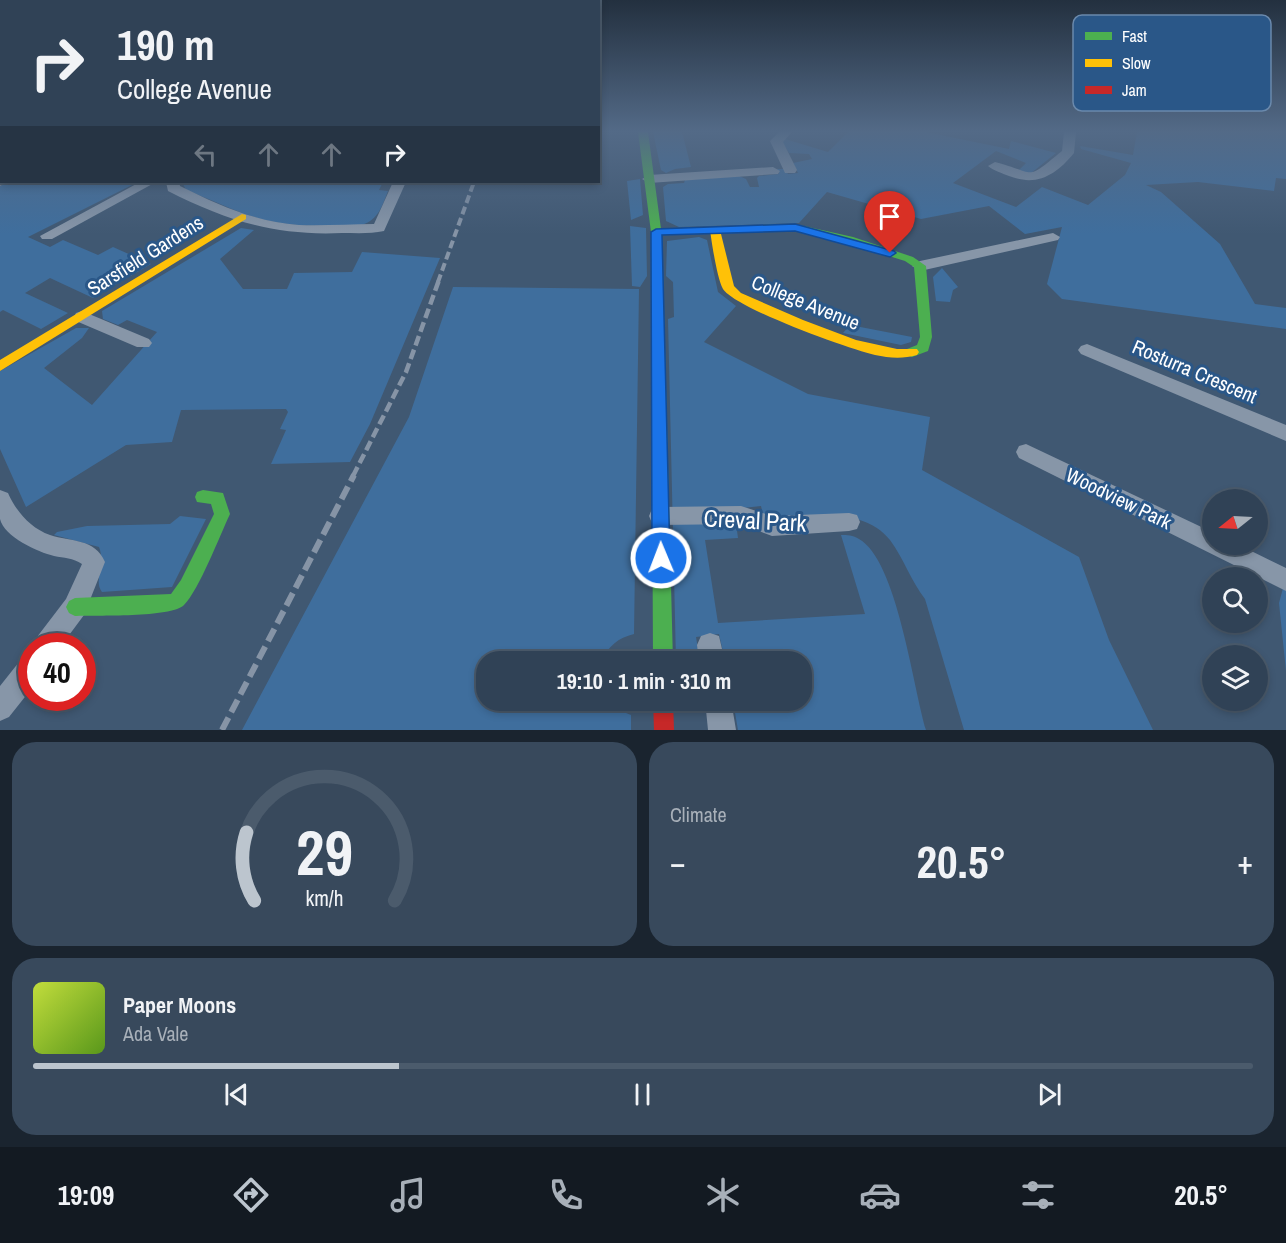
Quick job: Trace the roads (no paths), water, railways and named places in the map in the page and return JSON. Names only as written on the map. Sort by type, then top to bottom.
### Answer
[{"type":"street","points":[[647,166],[656,232],[663,651]]},
{"type":"street","points":[[788,166],[790,170]]},
{"type":"street","points":[[995,166],[1028,178],[1038,178],[1052,166]]},
{"type":"street","points":[[649,179],[773,171]]},
{"type":"street","points":[[47,236],[147,183]]},
{"type":"street","name":"Sarsfield Gardens","points":[[173,183],[173,188],[242,217]]},
{"type":"street","points":[[373,244],[399,183]]},
{"type":"street","points":[[242,217],[290,229],[379,228]]},
{"type":"street","name":"Sarsfield Gardens","points":[[0,366],[242,217]]},
{"type":"street","points":[[656,232],[788,227],[807,229],[909,259],[920,266],[1053,237]]},
{"type":"street","name":"College Avenue","points":[[715,230],[728,287],[736,296],[820,333],[873,349],[905,355],[923,348],[926,337],[920,266]]},
{"type":"street","points":[[82,317],[143,343]]},
{"type":"street","name":"Rosturra Crescent","points":[[1087,350],[1286,433]]},
{"type":"street","name":"Woodview Park","points":[[1026,452],[1202,539]]},
{"type":"street","points":[[75,607],[168,604],[177,600],[187,586],[222,514],[217,498],[203,497]]},
{"type":"street","points":[[0,500],[7,514],[20,529],[44,543],[87,553],[94,562],[75,607],[56,633]]},
{"type":"street","name":"Creval Park","points":[[660,516],[741,514],[772,526],[849,522]]},
{"type":"street","name":"Woodview Park","points":[[1235,555],[1286,580]]},
{"type":"street","points":[[0,708],[18,684]]},
{"type":"street","points":[[663,711],[664,730]]},
{"type":"street","points":[[719,711],[722,730]]},
{"type":"railway","points":[[438,282],[474,183]]},
{"type":"railway","points":[[353,476],[406,372],[439,280]]},
{"type":"railway","points":[[222,730],[354,475]]}]
